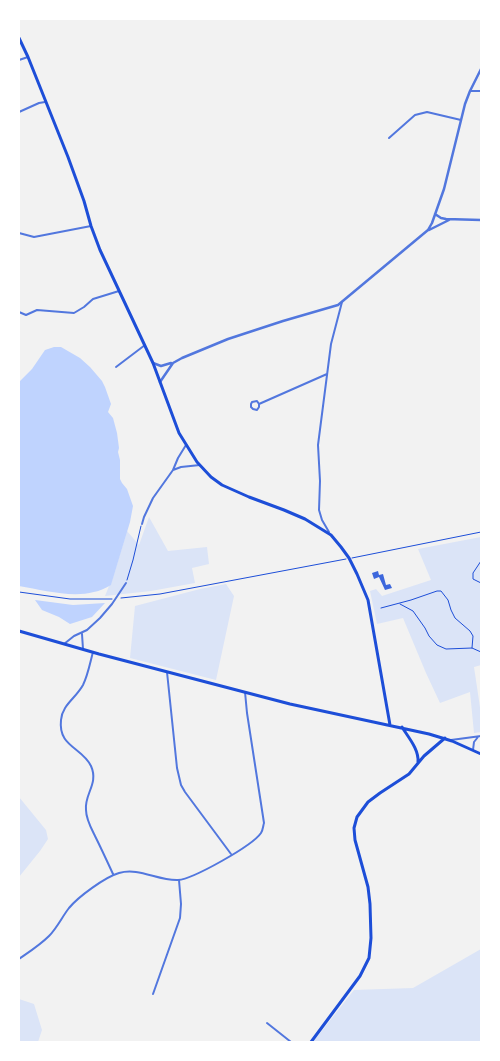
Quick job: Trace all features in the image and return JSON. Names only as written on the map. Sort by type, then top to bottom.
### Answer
[{"type":"main road","points":[[19,38],[28,56],[79,186],[100,250],[153,363],[179,433],[186,446],[211,477],[248,497],[295,514],[331,535],[345,552],[362,583],[368,600],[390,725]]},
{"type":"main road","points":[[19,631],[300,706],[445,738],[481,754]]},
{"type":"main road","points":[[401,727],[416,750],[418,763]]},
{"type":"main road","points":[[311,1042],[360,976],[369,958],[371,938],[370,904],[368,887],[355,840],[354,828],[357,817],[368,802],[409,774],[430,750],[445,738]]},
{"type":"street","points":[[19,60],[28,56]]},
{"type":"street","points":[[428,230],[436,214],[448,178],[465,104],[481,69]]},
{"type":"street","points":[[470,91],[481,91]]},
{"type":"street","points":[[19,112],[46,102]]},
{"type":"street","points":[[389,138],[415,115],[427,112],[461,120]]},
{"type":"street","points":[[436,214],[451,220]]},
{"type":"street","points":[[153,363],[161,366],[173,363],[228,339],[334,306],[342,302],[428,230],[451,220],[481,220]]},
{"type":"street","points":[[19,233],[34,237],[91,226]]},
{"type":"street","points":[[19,312],[26,315],[37,310],[74,313],[93,299],[120,291]]},
{"type":"street","points":[[331,535],[322,520],[318,504],[320,481],[318,445],[327,374],[334,333],[342,302]]},
{"type":"street","points":[[116,368],[145,346]]},
{"type":"street","points":[[160,382],[173,363]]},
{"type":"street","points":[[259,404],[327,374]]},
{"type":"street","points":[[142,524],[153,498],[173,470],[186,446]]},
{"type":"street","points":[[173,470],[200,465]]},
{"type":"street","points":[[64,644],[74,636],[82,633],[100,618],[116,599],[126,583]]},
{"type":"street","points":[[82,633],[82,649]]},
{"type":"street","points":[[93,652],[82,686],[64,709],[60,726],[66,741],[85,757],[92,768],[94,781],[86,805],[86,815],[113,875]]},
{"type":"street","points":[[167,672],[176,768],[181,785],[231,855]]},
{"type":"street","points":[[19,959],[49,936],[75,902],[113,875],[132,871],[179,880],[195,875],[231,855],[248,845],[261,833],[264,823],[246,712],[245,692]]},
{"type":"street","points":[[450,740],[480,736]]},
{"type":"street","points":[[473,750],[474,742],[480,736]]},
{"type":"street","points":[[153,994],[180,918],[179,880]]},
{"type":"street","points":[[267,1023],[291,1042]]},
{"type":"path","points":[[126,583],[142,524]]},
{"type":"path","points":[[352,558],[481,532]]},
{"type":"path","points":[[19,592],[70,599],[116,599],[160,594],[344,560]]},
{"type":"path","points":[[481,561],[473,573],[473,579],[481,583]]},
{"type":"path","points":[[381,608],[441,591],[448,600],[455,618],[473,636],[472,648]]},
{"type":"path","points":[[399,603],[413,611],[437,645],[446,649],[472,648],[481,651],[481,648]]},
{"type":"shaded area","points":[[149,517],[168,551],[207,547],[209,564],[192,568],[195,583],[151,591],[105,596],[111,584],[127,531],[139,545]]},
{"type":"shaded area","points":[[481,537],[481,665],[474,667],[481,714],[481,732],[474,733],[470,692],[440,703],[403,618],[377,624],[370,591],[376,589],[382,596],[431,580],[418,549]]},
{"type":"shaded area","points":[[226,584],[234,596],[216,680],[130,658],[135,606]]},
{"type":"shaded area","points":[[19,797],[46,830],[48,839],[19,877]]},
{"type":"shaded area","points":[[481,949],[481,1042],[313,1042],[354,990],[413,988]]},
{"type":"shaded area","points":[[19,999],[34,1004],[42,1030],[38,1042],[19,1042]]},
{"type":"water","points":[[61,347],[80,358],[90,367],[105,387],[111,404],[108,412],[113,418],[117,433],[120,479],[127,489],[133,506],[111,585],[89,593],[66,594],[19,586],[19,382],[32,369],[45,350]]},
{"type":"water","points":[[35,600],[73,605],[105,603],[92,617],[70,624],[42,610]]},
{"type":"building","points":[[378,571],[379,575],[383,574],[386,585],[390,584],[392,588],[385,590],[379,577],[374,579],[372,573]]}]
